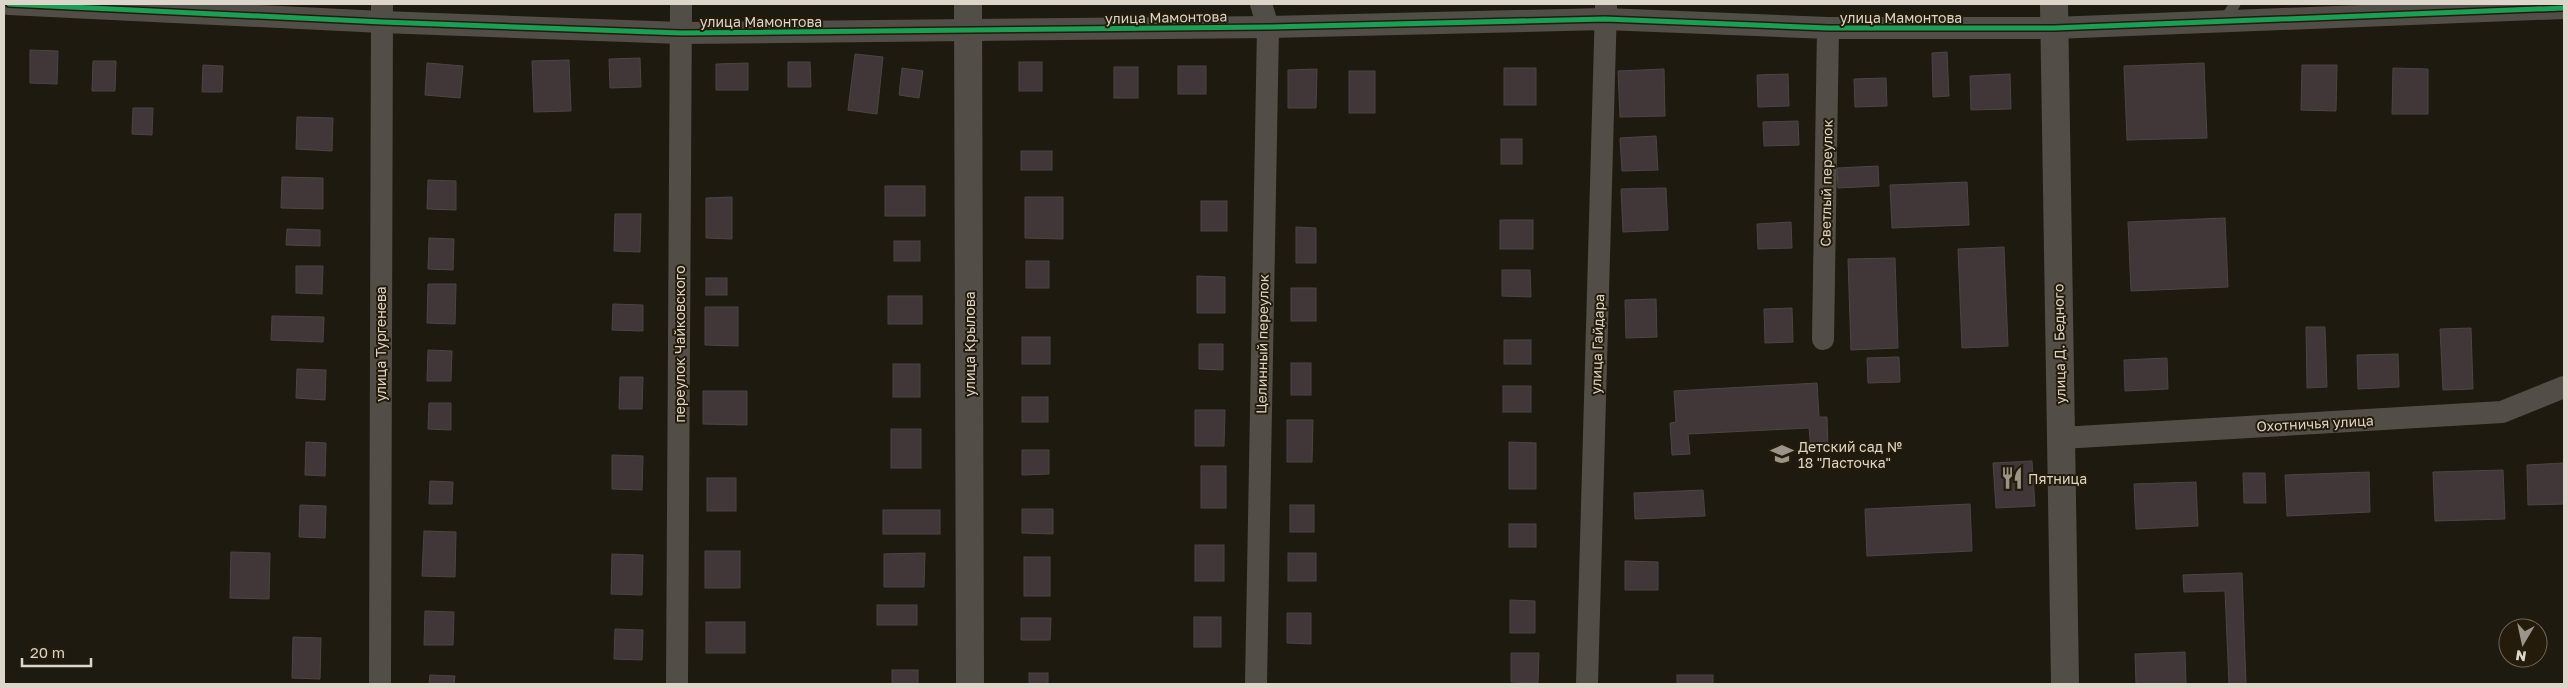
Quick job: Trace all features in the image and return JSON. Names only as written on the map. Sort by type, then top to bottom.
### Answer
[{"type":"street","name":"улица Мамонтова","points":[[9,4],[382,13],[681,33],[1268,27],[1606,12],[1828,28],[2054,16],[2564,8]]},
{"type":"street","name":"переулок Чайковского","points":[[677,684],[681,4]]},
{"type":"street","name":"улица Крылова","points":[[968,4],[970,684]]},
{"type":"street","name":"Целинный переулок","points":[[1256,684],[1268,27],[1261,4]]},
{"type":"street","name":"улица Гайдара","points":[[1587,684],[1606,12]]},
{"type":"street","name":"улица Тургенева","points":[[380,684],[382,13]]},
{"type":"street","name":"улица Д. Бедного","points":[[2054,16],[2065,684]]},
{"type":"street","name":"Светлый переулок","points":[[1823,339],[1828,28]]},
{"type":"street","name":"Охотничья улица","points":[[2061,438],[2502,412],[2564,386]]},
{"type":"building","points":[[30,50],[58,51],[57,84],[30,83]]},
{"type":"building","points":[[1947,52],[1949,96],[1933,97],[1932,53]]},
{"type":"building","points":[[855,54],[883,57],[877,114],[848,110]]},
{"type":"building","points":[[640,58],[641,87],[610,88],[609,59]]},
{"type":"building","points":[[569,60],[571,111],[534,112],[532,61]]},
{"type":"building","points":[[93,61],[116,61],[115,91],[92,91]]},
{"type":"building","points":[[788,62],[810,62],[811,87],[788,87]]},
{"type":"building","points":[[1019,62],[1042,62],[1042,91],[1019,91]]},
{"type":"building","points":[[427,63],[463,66],[460,98],[425,95]]},
{"type":"building","points":[[748,63],[748,90],[716,90],[716,64]]},
{"type":"building","points":[[2204,63],[2207,138],[2127,140],[2124,66]]},
{"type":"building","points":[[203,65],[223,66],[222,92],[202,92]]},
{"type":"building","points":[[2302,65],[2337,65],[2336,111],[2301,110]]},
{"type":"building","points":[[1178,66],[1206,66],[1206,94],[1178,94]]},
{"type":"building","points":[[1114,67],[1138,67],[1138,98],[1114,98]]},
{"type":"building","points":[[902,68],[923,71],[919,98],[899,95]]},
{"type":"building","points":[[1504,68],[1536,68],[1536,105],[1504,105]]},
{"type":"building","points":[[2393,68],[2428,69],[2428,114],[2392,114]]},
{"type":"building","points":[[1317,69],[1316,108],[1288,108],[1288,70]]},
{"type":"building","points":[[1664,69],[1665,116],[1620,117],[1618,71]]},
{"type":"building","points":[[1349,71],[1375,71],[1375,113],[1349,113]]},
{"type":"building","points":[[1788,74],[1789,106],[1758,107],[1757,75]]},
{"type":"building","points":[[2010,74],[2011,109],[1971,110],[1970,76]]},
{"type":"building","points":[[1886,78],[1887,106],[1855,107],[1854,79]]},
{"type":"building","points":[[133,108],[153,108],[152,135],[132,134]]},
{"type":"building","points":[[297,117],[333,118],[332,151],[296,149]]},
{"type":"building","points":[[1798,121],[1799,145],[1764,146],[1763,122]]},
{"type":"building","points":[[1656,136],[1658,170],[1622,171],[1620,138]]},
{"type":"building","points":[[1501,139],[1522,139],[1522,164],[1501,164]]},
{"type":"building","points":[[1021,151],[1052,151],[1052,170],[1021,170]]},
{"type":"building","points":[[1878,166],[1879,186],[1838,188],[1837,168]]},
{"type":"building","points":[[282,177],[323,178],[323,209],[281,208]]},
{"type":"building","points":[[428,180],[456,181],[456,210],[427,209]]},
{"type":"building","points":[[1967,182],[1969,225],[1892,228],[1890,185]]},
{"type":"building","points":[[885,186],[925,186],[925,216],[885,216]]},
{"type":"building","points":[[1666,188],[1668,230],[1623,232],[1621,189]]},
{"type":"building","points":[[732,197],[732,239],[706,238],[706,198]]},
{"type":"building","points":[[1025,197],[1063,197],[1063,239],[1025,238]]},
{"type":"building","points":[[1201,201],[1227,201],[1227,231],[1201,231]]},
{"type":"building","points":[[615,214],[641,214],[640,252],[614,251]]},
{"type":"building","points":[[2225,218],[2228,287],[2131,291],[2128,222]]},
{"type":"building","points":[[1500,220],[1533,220],[1533,249],[1500,249]]},
{"type":"building","points":[[1791,222],[1792,248],[1758,249],[1757,224]]},
{"type":"building","points":[[1296,227],[1316,228],[1316,263],[1296,263]]},
{"type":"building","points":[[287,229],[320,230],[320,246],[286,245]]},
{"type":"building","points":[[429,238],[454,239],[453,270],[428,269]]},
{"type":"building","points":[[894,241],[920,241],[920,261],[894,261]]},
{"type":"building","points":[[2004,247],[2008,346],[1962,348],[1958,249]]},
{"type":"building","points":[[1895,258],[1898,348],[1851,350],[1848,259]]},
{"type":"building","points":[[1026,261],[1049,261],[1049,288],[1026,288]]},
{"type":"building","points":[[296,266],[323,266],[322,294],[296,293]]},
{"type":"building","points":[[1502,270],[1530,270],[1531,297],[1502,296]]},
{"type":"building","points":[[1197,276],[1225,277],[1225,313],[1197,313]]},
{"type":"building","points":[[706,278],[727,278],[727,295],[706,295]]},
{"type":"building","points":[[428,284],[456,284],[455,324],[427,323]]},
{"type":"building","points":[[1291,288],[1316,288],[1316,321],[1291,321]]},
{"type":"building","points":[[888,296],[922,296],[922,324],[888,324]]},
{"type":"building","points":[[1656,299],[1657,337],[1626,338],[1625,300]]},
{"type":"building","points":[[613,304],[643,305],[643,331],[612,330]]},
{"type":"building","points":[[705,307],[738,307],[738,346],[705,345]]},
{"type":"building","points":[[1792,308],[1793,342],[1765,343],[1764,309]]},
{"type":"building","points":[[272,316],[324,317],[323,342],[271,340]]},
{"type":"building","points":[[2306,327],[2325,327],[2327,387],[2307,388]]},
{"type":"building","points":[[2471,328],[2473,389],[2443,390],[2440,329]]},
{"type":"building","points":[[1022,337],[1050,337],[1050,364],[1022,364]]},
{"type":"building","points":[[1504,340],[1531,340],[1531,364],[1504,364]]},
{"type":"building","points":[[1199,344],[1223,344],[1223,370],[1199,369]]},
{"type":"building","points":[[428,350],[452,351],[451,381],[427,381]]},
{"type":"building","points":[[2398,354],[2399,387],[2358,389],[2357,355]]},
{"type":"building","points":[[1899,357],[1900,382],[1868,383],[1867,358]]},
{"type":"building","points":[[2167,358],[2168,389],[2125,391],[2124,360]]},
{"type":"building","points":[[1291,363],[1311,363],[1311,395],[1291,395]]},
{"type":"building","points":[[893,364],[920,364],[920,397],[893,397]]},
{"type":"building","points":[[297,369],[326,370],[325,400],[296,398]]},
{"type":"building","points":[[620,377],[643,377],[642,409],[619,409]]},
{"type":"building","points":[[1817,383],[1819,417],[1827,417],[1828,449],[1811,450],[1809,428],[1688,434],[1690,454],[1672,455],[1670,423],[1676,422],[1674,391]]},
{"type":"building","points":[[1503,386],[1531,386],[1531,412],[1503,412]]},
{"type":"building","points":[[703,391],[747,391],[747,425],[703,424]]},
{"type":"building","points":[[1022,397],[1048,397],[1048,422],[1022,422]]},
{"type":"building","points":[[429,403],[451,403],[451,430],[428,429]]},
{"type":"building","points":[[1195,410],[1225,410],[1224,446],[1195,446]]},
{"type":"building","points":[[1287,420],[1313,420],[1312,462],[1287,462]]},
{"type":"building","points":[[891,429],[921,429],[921,468],[891,468]]},
{"type":"building","points":[[306,442],[326,443],[325,476],[305,475]]},
{"type":"building","points":[[1509,442],[1536,443],[1536,489],[1509,489]]},
{"type":"building","points":[[1022,450],[1049,450],[1049,474],[1022,475]]},
{"type":"building","points":[[612,455],[643,456],[642,490],[612,489]]},
{"type":"building","points":[[2032,461],[2035,506],[1996,508],[1993,463]]},
{"type":"building","points":[[2564,463],[2564,504],[2528,505],[2527,465]]},
{"type":"building","points":[[1201,466],[1226,466],[1226,508],[1201,508]]},
{"type":"building","points":[[2503,470],[2505,519],[2435,521],[2433,472]]},
{"type":"building","points":[[2369,472],[2370,512],[2287,516],[2285,475]]},
{"type":"building","points":[[2243,473],[2265,473],[2266,503],[2244,503]]},
{"type":"building","points":[[707,478],[736,478],[736,511],[707,511]]},
{"type":"building","points":[[430,481],[453,482],[452,504],[429,504]]},
{"type":"building","points":[[2196,482],[2198,526],[2136,529],[2134,484]]},
{"type":"building","points":[[1703,490],[1705,516],[1635,519],[1634,493]]},
{"type":"building","points":[[1970,504],[1972,551],[1867,556],[1865,509]]},
{"type":"building","points":[[300,505],[326,506],[325,538],[299,537]]},
{"type":"building","points":[[1290,505],[1314,505],[1314,532],[1290,532]]},
{"type":"building","points":[[1022,509],[1053,509],[1053,534],[1022,533]]},
{"type":"building","points":[[883,510],[940,510],[940,534],[883,534]]},
{"type":"building","points":[[1509,524],[1536,524],[1536,547],[1509,547]]},
{"type":"building","points":[[424,531],[456,532],[455,577],[422,576]]},
{"type":"building","points":[[1195,545],[1224,545],[1224,581],[1195,581]]},
{"type":"building","points":[[705,551],[740,551],[740,588],[705,588]]},
{"type":"building","points":[[231,552],[270,553],[269,599],[230,598]]},
{"type":"building","points":[[925,553],[924,587],[884,587],[884,554]]},
{"type":"building","points":[[1288,553],[1316,553],[1316,581],[1288,581]]},
{"type":"building","points":[[612,554],[643,555],[642,595],[611,594]]},
{"type":"building","points":[[1024,557],[1050,557],[1050,596],[1024,596]]},
{"type":"building","points":[[1625,561],[1658,562],[1658,590],[1625,590]]},
{"type":"building","points":[[2242,573],[2246,684],[2229,684],[2225,591],[2184,592],[2183,575]]},
{"type":"building","points":[[1510,600],[1535,601],[1535,633],[1510,633]]},
{"type":"building","points":[[877,605],[917,605],[917,625],[877,625]]},
{"type":"building","points":[[425,611],[454,612],[453,645],[424,645]]},
{"type":"building","points":[[1287,613],[1311,613],[1311,644],[1287,643]]},
{"type":"building","points":[[1194,617],[1221,617],[1221,647],[1194,647]]},
{"type":"building","points":[[1021,618],[1051,618],[1050,640],[1021,640]]},
{"type":"building","points":[[706,622],[745,622],[745,653],[706,653]]},
{"type":"building","points":[[615,629],[643,630],[642,660],[614,659]]},
{"type":"building","points":[[293,637],[321,638],[320,679],[292,678]]},
{"type":"building","points":[[2185,652],[2186,684],[2136,684],[2135,654]]},
{"type":"building","points":[[1511,653],[1539,653],[1538,683],[1511,682]]},
{"type":"building","points":[[892,670],[918,670],[918,684],[892,684]]},
{"type":"building","points":[[1029,673],[1048,673],[1048,684],[1029,684]]},
{"type":"building","points":[[430,675],[455,676],[454,684],[429,684]]},
{"type":"building","points":[[1677,675],[1713,675],[1713,684],[1677,684]]},
{"type":"cycle path","points":[[9,4],[382,22],[681,33],[1268,27],[1605,19],[1828,28],[2054,28],[2564,8]]},
{"type":"place","name":"Детский сад № 18 \"Ласточка\"","points":[[1782,454]]},
{"type":"place","name":"Пятница","points":[[2012,478]]}]
